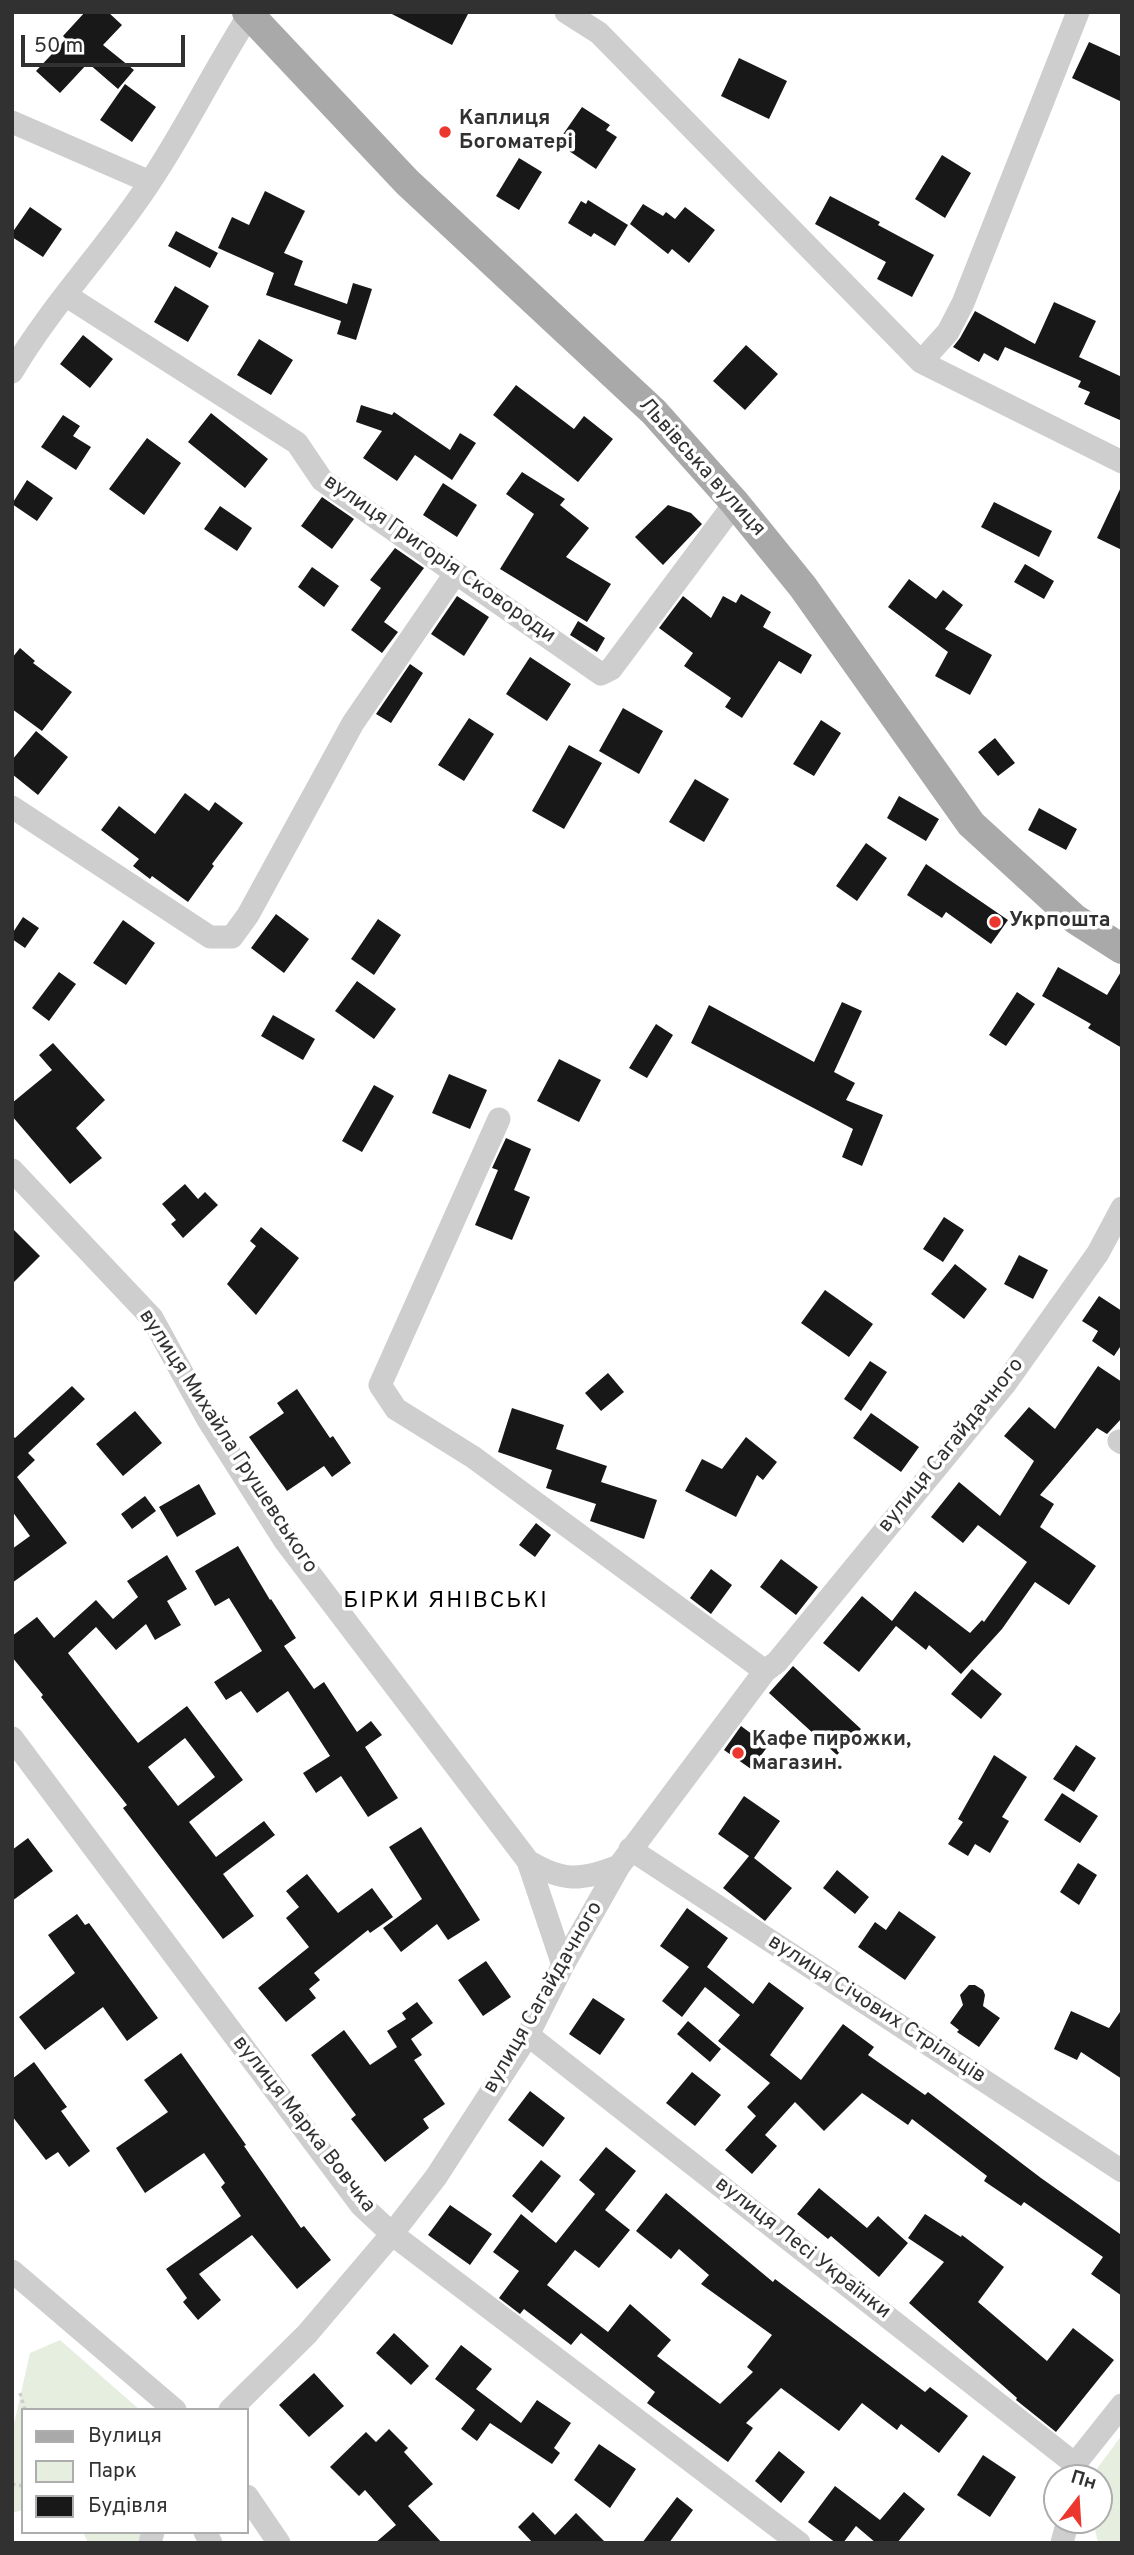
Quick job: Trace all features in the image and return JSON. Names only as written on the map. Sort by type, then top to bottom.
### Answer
[{"type":"main road","name":"Львівська вулиця","points":[[249,13],[407,182],[654,412],[736,503],[803,587],[971,824],[1075,919],[1122,949]]},
{"type":"street","points":[[566,12],[599,33],[921,362],[1122,462]]},
{"type":"street","points":[[921,362],[948,332],[963,303],[1078,12]]},
{"type":"street","points":[[12,372],[34,334],[67,296],[150,182],[249,13]]},
{"type":"street","points":[[12,122],[150,182]]},
{"type":"street","name":"вулиця Григорія Сковороди","points":[[67,296],[297,443],[321,480],[601,674],[611,669],[736,503]]},
{"type":"street","points":[[12,807],[210,937],[232,937],[248,915],[287,847],[354,723],[455,574]]},
{"type":"street","points":[[499,1119],[380,1385],[396,1409],[472,1457],[765,1671]]},
{"type":"street","name":"вулиця Михайла Грушевського","points":[[12,1170],[152,1318],[208,1418],[285,1541],[527,1861],[563,1965]]},
{"type":"street","name":"вулиця Сагайдачного","points":[[232,2408],[307,2334],[392,2234],[436,2177],[528,2035],[563,1965],[625,1858],[765,1671],[777,1662],[1005,1384],[1098,1253],[1122,1208]]},
{"type":"street","name":"вулиця Марка Вовчка","points":[[12,1738],[361,2205],[392,2234],[799,2543]]},
{"type":"street","name":"вулиця Михайла Грушевського","points":[[527,1861],[554,1876],[576,1877],[597,1875],[625,1858]]},
{"type":"street","name":"вулиця Січових Стрільців","points":[[625,1858],[1122,2171]]},
{"type":"street","name":"вулиця Лесі Українки","points":[[528,2035],[1066,2464]]},
{"type":"street","points":[[12,2271],[173,2408]]},
{"type":"street","points":[[1080,2464],[1122,2405]]},
{"type":"street","points":[[248,2498],[279,2543]]},
{"type":"path","points":[[20,2393],[24,2408]]},
{"type":"green space","points":[[60,2340],[138,2408],[21,2408],[21,2511],[12,2513],[12,2433],[30,2353]]},
{"type":"green space","points":[[1122,2435],[1122,2543],[1098,2543],[1096,2534],[1113,2534],[1113,2464],[1100,2464]]},
{"type":"green space","points":[[84,2534],[141,2534],[139,2543],[88,2543]]},
{"type":"building","points":[[85,12],[108,12],[122,25],[103,45],[134,70],[118,89],[88,63],[60,93],[36,71],[66,39],[63,36]]},
{"type":"building","points":[[388,12],[469,12],[452,45]]},
{"type":"building","points":[[1089,42],[1122,57],[1122,102],[1072,78]]},
{"type":"building","points":[[739,58],[787,81],[769,119],[721,96]]},
{"type":"building","points":[[125,84],[156,107],[132,142],[100,120]]},
{"type":"building","points":[[582,107],[610,125],[606,130],[617,137],[596,169],[557,143]]},
{"type":"building","points":[[942,155],[971,173],[945,218],[915,199]]},
{"type":"building","points":[[519,158],[542,172],[519,210],[496,196]]},
{"type":"building","points":[[265,191],[305,211],[284,253],[303,261],[294,285],[347,304],[353,283],[372,289],[356,340],[337,334],[341,321],[266,295],[274,273],[218,248],[232,217],[249,225]]},
{"type":"building","points":[[830,196],[934,255],[912,297],[877,279],[886,262],[815,224]]},
{"type":"building","points":[[588,200],[628,225],[615,246],[594,233],[591,237],[568,223],[581,201],[586,204]]},
{"type":"building","points":[[643,204],[663,216],[666,212],[675,219],[685,207],[715,230],[689,263],[672,249],[668,254],[630,224]]},
{"type":"building","points":[[30,207],[62,229],[43,257],[12,237]]},
{"type":"building","points":[[176,231],[218,253],[210,268],[168,246]]},
{"type":"building","points":[[175,286],[209,306],[188,342],[154,322]]},
{"type":"building","points":[[1054,302],[1096,321],[1079,357],[1122,377],[1122,421],[1084,404],[1090,392],[1078,387],[1081,381],[1005,347],[998,361],[984,353],[979,362],[953,347],[975,311],[1035,344]]},
{"type":"building","points":[[83,335],[113,359],[90,388],[60,364]]},
{"type":"building","points":[[259,339],[293,360],[271,395],[237,375]]},
{"type":"building","points":[[746,345],[778,374],[745,410],[713,381]]},
{"type":"building","points":[[516,385],[574,429],[584,416],[613,439],[578,482],[493,415]]},
{"type":"building","points":[[361,405],[392,415],[394,412],[450,450],[460,433],[476,443],[452,480],[415,455],[397,481],[363,458],[382,431],[356,422]]},
{"type":"building","points":[[211,413],[268,459],[245,488],[188,442]]},
{"type":"building","points":[[63,415],[80,426],[73,436],[91,447],[76,470],[41,447]]},
{"type":"building","points":[[147,438],[181,463],[144,515],[109,489]]},
{"type":"building","points":[[522,472],[565,499],[560,505],[589,528],[566,557],[611,584],[587,622],[500,569],[534,514],[506,494]]},
{"type":"building","points":[[27,480],[53,498],[37,521],[12,504]]},
{"type":"building","points":[[443,483],[477,505],[457,537],[423,515]]},
{"type":"building","points":[[1122,485],[1122,550],[1097,538]]},
{"type":"building","points":[[322,497],[354,519],[332,549],[301,526]]},
{"type":"building","points":[[994,502],[1052,531],[1039,557],[981,527]]},
{"type":"building","points":[[668,505],[691,513],[702,524],[663,565],[635,537]]},
{"type":"building","points":[[220,506],[252,528],[237,551],[204,529]]},
{"type":"building","points":[[395,548],[424,568],[384,622],[398,632],[382,653],[351,630],[381,588],[370,580]]},
{"type":"building","points":[[1025,564],[1054,581],[1044,599],[1014,582]]},
{"type":"building","points":[[312,567],[339,586],[324,607],[298,587]]},
{"type":"building","points":[[909,579],[936,599],[943,590],[963,605],[945,629],[992,655],[970,695],[935,676],[948,652],[888,607]]},
{"type":"building","points":[[741,594],[771,612],[763,627],[812,655],[801,674],[779,661],[742,718],[725,707],[731,698],[684,666],[693,653],[659,628],[683,596],[711,618],[723,596],[736,603]]},
{"type":"building","points":[[457,596],[489,617],[464,656],[431,634]]},
{"type":"building","points":[[578,621],[605,638],[597,652],[570,635]]},
{"type":"building","points":[[20,648],[35,661],[33,663],[72,692],[42,731],[12,709],[12,658]]},
{"type":"building","points":[[530,657],[571,684],[547,721],[506,694]]},
{"type":"building","points":[[410,664],[423,673],[391,723],[376,714]]},
{"type":"building","points":[[623,708],[663,731],[639,774],[599,751]]},
{"type":"building","points":[[469,718],[494,734],[464,781],[438,765]]},
{"type":"building","points":[[821,720],[841,733],[814,776],[793,764]]},
{"type":"building","points":[[36,731],[68,757],[38,795],[12,774],[12,760]]},
{"type":"building","points":[[995,738],[1015,763],[998,776],[978,752]]},
{"type":"building","points":[[569,745],[602,763],[564,829],[532,811]]},
{"type":"building","points":[[695,779],[729,799],[704,842],[669,822]]},
{"type":"building","points":[[185,793],[209,811],[215,802],[243,823],[188,902],[133,866],[139,859],[101,830],[119,806],[155,834]]},
{"type":"building","points":[[899,796],[939,819],[926,841],[887,818]]},
{"type":"building","points":[[1039,808],[1077,829],[1066,850],[1028,830]]},
{"type":"building","points":[[866,843],[887,858],[857,901],[836,886]]},
{"type":"building","points":[[926,864],[1008,920],[991,944],[946,912],[942,918],[907,895]]},
{"type":"building","points":[[276,914],[309,939],[284,973],[251,948]]},
{"type":"building","points":[[23,917],[39,928],[25,948],[12,939],[12,934]]},
{"type":"building","points":[[378,919],[401,935],[374,975],[351,959]]},
{"type":"building","points":[[123,920],[155,943],[126,985],[93,963]]},
{"type":"building","points":[[1058,967],[1107,995],[1122,970],[1122,1048],[1088,1028],[1091,1024],[1042,996]]},
{"type":"building","points":[[59,972],[76,984],[49,1021],[32,1008]]},
{"type":"building","points":[[357,981],[396,1009],[374,1039],[335,1011]]},
{"type":"building","points":[[1017,992],[1035,1004],[1006,1046],[989,1035]]},
{"type":"building","points":[[842,1002],[862,1011],[834,1072],[855,1083],[846,1100],[883,1115],[862,1166],[842,1157],[853,1129],[691,1043],[709,1005],[814,1062]]},
{"type":"building","points":[[273,1015],[315,1039],[303,1060],[261,1036]]},
{"type":"building","points":[[656,1024],[673,1035],[647,1078],[629,1068]]},
{"type":"building","points":[[53,1043],[105,1100],[76,1128],[102,1158],[70,1184],[12,1116],[12,1103],[52,1070],[39,1055]]},
{"type":"building","points":[[559,1059],[601,1080],[579,1122],[537,1101]]},
{"type":"building","points":[[449,1074],[487,1090],[470,1129],[432,1113]]},
{"type":"building","points":[[374,1085],[394,1096],[362,1152],[342,1141]]},
{"type":"building","points":[[506,1138],[531,1149],[514,1190],[530,1197],[512,1240],[475,1225],[498,1170],[492,1168]]},
{"type":"building","points":[[185,1184],[198,1199],[205,1192],[218,1205],[183,1238],[171,1224],[176,1220],[162,1204]]},
{"type":"building","points":[[944,1217],[964,1230],[943,1262],[923,1249]]},
{"type":"building","points":[[261,1227],[299,1258],[256,1315],[227,1284],[256,1246],[250,1241]]},
{"type":"building","points":[[12,1228],[40,1256],[12,1284]]},
{"type":"building","points":[[1019,1255],[1048,1270],[1033,1299],[1004,1284]]},
{"type":"building","points":[[955,1264],[987,1289],[964,1319],[931,1294]]},
{"type":"building","points":[[825,1290],[873,1324],[849,1357],[801,1323]]},
{"type":"building","points":[[1099,1296],[1122,1311],[1122,1344],[1114,1356],[1092,1341],[1098,1331],[1082,1321]]},
{"type":"building","points":[[870,1361],[887,1372],[861,1411],[844,1399]]},
{"type":"building","points":[[1098,1366],[1122,1382],[1122,1418],[1107,1434],[1097,1428],[1040,1495],[1054,1504],[1040,1527],[1096,1566],[1069,1605],[1035,1582],[1002,1629],[961,1674],[929,1645],[926,1650],[896,1626],[859,1672],[823,1643],[862,1596],[892,1621],[915,1591],[970,1633],[982,1620],[984,1622],[1027,1562],[978,1525],[963,1543],[931,1517],[959,1482],[1000,1516],[1034,1461],[1004,1436],[1029,1407],[1055,1429]]},
{"type":"building","points":[[608,1373],[624,1392],[601,1411],[585,1393]]},
{"type":"building","points":[[72,1386],[85,1399],[28,1453],[35,1460],[17,1477],[67,1543],[12,1583],[12,1549],[30,1536],[12,1511],[12,1435],[15,1438]]},
{"type":"building","points":[[297,1389],[330,1438],[333,1436],[351,1463],[332,1477],[324,1466],[287,1491],[249,1437],[284,1413],[277,1403]]},
{"type":"building","points":[[512,1408],[564,1425],[556,1449],[607,1466],[601,1482],[657,1500],[644,1539],[590,1521],[596,1504],[546,1488],[552,1470],[498,1452]]},
{"type":"building","points":[[135,1411],[162,1443],[123,1476],[96,1444]]},
{"type":"building","points":[[871,1413],[919,1447],[901,1472],[853,1438]]},
{"type":"building","points":[[746,1437],[777,1462],[763,1480],[757,1475],[736,1517],[685,1491],[702,1459],[722,1469]]},
{"type":"building","points":[[199,1484],[216,1514],[177,1537],[159,1507]]},
{"type":"building","points":[[145,1496],[156,1511],[132,1529],[121,1514]]},
{"type":"building","points":[[536,1523],[551,1535],[535,1557],[519,1545]]},
{"type":"building","points":[[238,1546],[296,1638],[284,1646],[314,1689],[324,1682],[357,1732],[371,1721],[382,1735],[365,1747],[398,1798],[368,1817],[341,1776],[316,1793],[303,1773],[330,1756],[288,1691],[257,1713],[241,1691],[226,1700],[214,1682],[262,1651],[229,1598],[215,1606],[195,1571]]},
{"type":"building","points":[[167,1555],[187,1589],[167,1601],[181,1625],[155,1640],[146,1624],[116,1650],[96,1627],[68,1653],[138,1743],[187,1706],[243,1780],[189,1822],[216,1857],[264,1821],[275,1835],[223,1874],[254,1916],[223,1939],[123,1808],[127,1805],[12,1657],[12,1636],[37,1617],[54,1638],[96,1600],[113,1619],[138,1597],[127,1581]],"holes":[[[185,1738],[215,1777],[178,1806],[148,1767]]]},
{"type":"building","points":[[781,1559],[818,1587],[796,1615],[760,1587]]},
{"type":"building","points":[[711,1569],[732,1585],[711,1614],[690,1598]]},
{"type":"building","points":[[793,1666],[861,1729],[837,1755],[769,1693]]},
{"type":"building","points":[[972,1669],[1002,1694],[981,1719],[951,1694]]},
{"type":"building","points":[[741,1726],[768,1746],[751,1769],[724,1750]]},
{"type":"building","points":[[1076,1745],[1096,1758],[1074,1792],[1053,1779]]},
{"type":"building","points":[[994,1755],[1027,1777],[1002,1817],[1009,1821],[990,1853],[975,1844],[968,1856],[948,1844],[963,1822],[958,1819]]},
{"type":"building","points":[[1062,1793],[1098,1816],[1080,1843],[1044,1820]]},
{"type":"building","points":[[744,1796],[780,1821],[754,1858],[792,1888],[765,1921],[723,1888],[749,1856],[718,1834]]},
{"type":"building","points":[[421,1827],[480,1920],[448,1940],[437,1924],[401,1952],[383,1928],[422,1899],[389,1847]]},
{"type":"building","points":[[28,1838],[53,1871],[12,1901],[12,1850]]},
{"type":"building","points":[[1078,1863],[1097,1875],[1079,1905],[1060,1892]]},
{"type":"building","points":[[837,1870],[869,1897],[855,1914],[823,1888]]},
{"type":"building","points":[[307,1874],[338,1913],[372,1888],[393,1917],[370,1933],[368,1930],[314,1973],[320,1980],[309,1989],[316,1998],[286,2022],[258,1988],[309,1947],[286,1918],[299,1907],[286,1891]]},
{"type":"building","points":[[687,1908],[728,1938],[707,1967],[753,2004],[769,1982],[804,2008],[770,2055],[801,2080],[843,2024],[874,2047],[868,2055],[925,2095],[928,2092],[1120,2234],[1122,2230],[1122,2296],[1091,2274],[1103,2257],[1024,2202],[1021,2206],[984,2181],[987,2176],[912,2119],[908,2125],[862,2093],[824,2131],[795,2102],[765,2135],[777,2146],[752,2174],[725,2150],[756,2116],[747,2107],[770,2083],[718,2041],[740,2015],[705,1987],[682,2017],[662,2001],[689,1967],[660,1946]]},
{"type":"building","points":[[899,1911],[936,1937],[905,1980],[858,1947],[875,1922],[886,1930]]},
{"type":"building","points":[[77,1914],[85,1925],[89,1923],[158,2018],[127,2041],[103,2007],[45,2050],[19,2017],[75,1973],[48,1935]]},
{"type":"building","points":[[486,1961],[511,1997],[483,2016],[458,1980]]},
{"type":"building","points":[[969,1985],[983,1990],[983,2006],[1000,2018],[979,2047],[957,2032],[959,2030],[950,2023],[963,2005],[960,1995]]},
{"type":"building","points":[[593,1998],[625,2019],[600,2055],[569,2034]]},
{"type":"building","points":[[417,2002],[433,2023],[411,2039],[422,2055],[414,2060],[445,2104],[423,2119],[429,2128],[385,2162],[351,2119],[356,2115],[311,2055],[344,2030],[370,2065],[397,2047],[387,2031],[406,2019],[402,2013]]},
{"type":"building","points":[[1122,2009],[1122,2079],[1081,2052],[1077,2060],[1054,2049],[1071,2011],[1109,2028]]},
{"type":"building","points":[[688,2021],[721,2049],[710,2062],[677,2034]]},
{"type":"building","points":[[181,2053],[301,2228],[304,2226],[331,2260],[297,2289],[252,2235],[199,2274],[221,2300],[198,2320],[183,2302],[187,2298],[166,2269],[241,2216],[221,2187],[225,2183],[204,2153],[145,2193],[116,2148],[168,2112],[144,2080]]},
{"type":"building","points":[[34,2062],[67,2107],[61,2111],[90,2151],[69,2167],[58,2152],[46,2160],[12,2116],[12,2079]]},
{"type":"building","points":[[692,2072],[721,2095],[695,2126],[666,2103]]},
{"type":"building","points":[[530,2091],[565,2118],[543,2147],[508,2120]]},
{"type":"building","points":[[606,2147],[636,2171],[605,2210],[630,2230],[599,2268],[575,2250],[547,2285],[608,2332],[630,2304],[671,2340],[657,2356],[720,2404],[753,2372],[747,2367],[772,2335],[701,2284],[709,2275],[679,2249],[671,2259],[636,2231],[666,2193],[773,2282],[775,2279],[925,2392],[930,2387],[968,2416],[939,2453],[901,2424],[897,2430],[862,2403],[839,2431],[781,2388],[746,2423],[753,2428],[728,2462],[647,2403],[655,2392],[581,2333],[571,2345],[524,2309],[520,2314],[499,2298],[519,2271],[493,2252],[521,2214],[556,2243],[595,2194],[579,2180]]},
{"type":"building","points":[[541,2160],[561,2176],[532,2213],[512,2196]]},
{"type":"building","points":[[819,2188],[867,2228],[878,2216],[908,2243],[879,2277],[831,2236],[828,2239],[797,2214]]},
{"type":"building","points":[[450,2205],[492,2234],[470,2265],[428,2235]]},
{"type":"building","points":[[925,2214],[961,2237],[962,2235],[1004,2267],[978,2302],[1047,2361],[1073,2328],[1114,2360],[1056,2432],[1016,2400],[1017,2398],[909,2303],[944,2262],[908,2238]]},
{"type":"building","points":[[394,2333],[429,2366],[411,2385],[376,2353]]},
{"type":"building","points":[[461,2345],[492,2369],[476,2389],[521,2423],[537,2400],[571,2423],[554,2448],[560,2453],[552,2464],[490,2423],[477,2441],[461,2429],[475,2410],[435,2379]]},
{"type":"building","points":[[314,2373],[344,2406],[309,2437],[279,2405]]},
{"type":"building","points":[[389,2429],[408,2448],[404,2452],[433,2484],[408,2506],[442,2543],[375,2543],[396,2525],[365,2490],[359,2496],[330,2467],[366,2432],[376,2442]]},
{"type":"building","points":[[599,2444],[636,2469],[610,2508],[574,2480]]},
{"type":"building","points":[[779,2451],[805,2472],[781,2503],[755,2481]]},
{"type":"building","points":[[983,2455],[1016,2477],[990,2517],[957,2495]]},
{"type":"building","points":[[835,2486],[880,2520],[904,2492],[925,2509],[897,2543],[876,2543],[856,2526],[843,2543],[836,2543],[808,2522]]},
{"type":"building","points":[[677,2497],[693,2510],[669,2543],[642,2543]]},
{"type":"building","points":[[533,2512],[555,2535],[576,2513],[606,2543],[533,2543],[518,2527]]},
{"type":"place","name":"Каплиця Богоматері","points":[[445,132]]},
{"type":"place","name":"Укрпошта","points":[[995,922]]},
{"type":"place","name":"Кафе пирожки, магазин.","points":[[738,1753]]},
{"type":"district","name":"БІРКИ ЯНІВСЬКІ","points":[[446,1602]]}]
